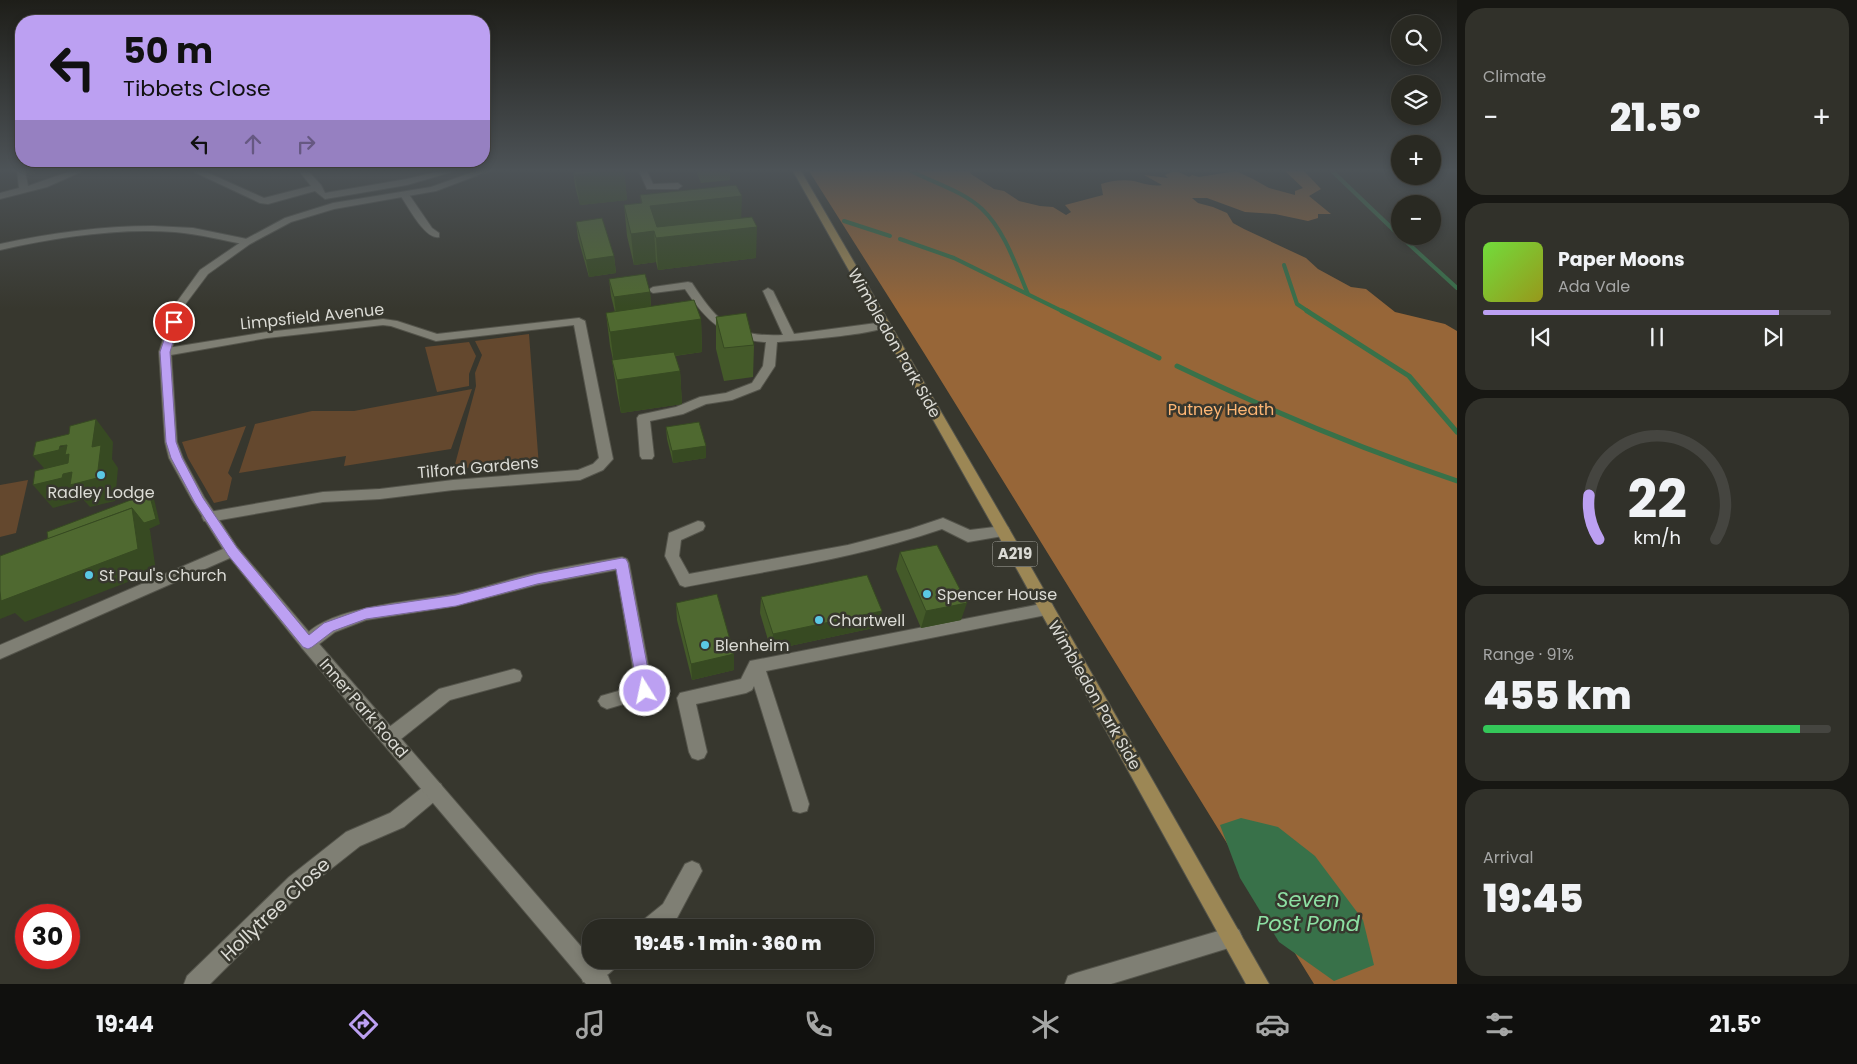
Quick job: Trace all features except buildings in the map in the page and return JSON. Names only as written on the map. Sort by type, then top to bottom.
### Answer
[{"type":"main road","name":"Wimbledon Park Side","points":[[823,217],[1003,531],[1258,984]]},
{"type":"street","name":"Inner Park Road","points":[[298,217],[288,220],[247,242],[204,272],[179,306],[165,352],[171,442],[176,458],[232,551],[308,643],[390,736],[596,979]]},
{"type":"street","points":[[420,217],[429,230],[436,235]]},
{"type":"street","points":[[0,247],[53,237],[142,229],[197,232],[247,242]]},
{"type":"street","points":[[653,290],[688,285],[706,312],[722,325],[741,336],[772,339],[884,325]]},
{"type":"street","points":[[768,291],[790,337]]},
{"type":"street","name":"Limpsfield Avenue","points":[[165,352],[267,335],[383,322],[393,323],[436,338],[579,321]]},
{"type":"street","name":"Tilford Gardens","points":[[210,517],[323,497],[380,494],[453,485],[580,475],[598,467],[606,459],[579,321]]},
{"type":"street","points":[[647,456],[643,418],[679,411],[704,400],[728,397],[756,386],[770,366],[772,339]]},
{"type":"street","points":[[698,526],[674,537],[672,556],[685,581],[747,568],[809,559],[923,531],[943,523],[968,536],[1003,531]]},
{"type":"street","points":[[0,652],[232,551]]},
{"type":"street","points":[[308,643],[328,627],[366,614],[456,600],[537,579],[622,563],[645,691],[607,701]]},
{"type":"street","points":[[756,666],[1046,609]]},
{"type":"street","points":[[698,752],[686,698],[746,685],[756,666]]},
{"type":"street","points":[[756,666],[800,804]]},
{"type":"street","points":[[390,736],[445,694],[514,676]]},
{"type":"street","name":"Hollytree Close","points":[[194,984],[296,884],[353,839],[397,820],[434,790]]},
{"type":"street","points":[[660,919],[670,911],[692,871]]},
{"type":"street","points":[[1076,984],[1232,937]]},
{"type":"shaded area","points":[[529,334],[539,467],[454,468],[476,386],[475,373],[482,355],[475,341]]},
{"type":"shaded area","points":[[469,342],[476,356],[469,374],[469,386],[437,392],[425,347]]},
{"type":"shaded area","points":[[472,389],[451,449],[344,466],[346,456],[239,473],[255,424],[312,411],[354,411]]},
{"type":"shaded area","points":[[246,426],[228,473],[232,478],[227,500],[214,503],[188,458],[182,442]]},
{"type":"shaded area","points":[[28,480],[16,533],[0,537],[0,485]]},
{"type":"green space","name":"Putney Heath","points":[[838,217],[1229,217],[1233,223],[1306,258],[1318,269],[1351,287],[1366,289],[1395,312],[1445,324],[1457,331],[1457,984],[1314,984]]},
{"type":"green space","name":"Putney Heath","points":[[1289,217],[1318,217],[1308,221]]},
{"type":"water","name":"Seven Post Pond","points":[[1241,818],[1278,827],[1315,856],[1363,920],[1374,965],[1334,981],[1279,942],[1240,878],[1220,825]]},
{"type":"waterway","points":[[989,217],[1003,238],[1028,294]]},
{"type":"waterway","points":[[1380,217],[1457,288]]},
{"type":"waterway","points":[[844,221],[890,236]]},
{"type":"waterway","points":[[900,239],[954,258],[1064,312]]},
{"type":"waterway","points":[[1284,265],[1297,304],[1309,312]]},
{"type":"waterway","points":[[1062,311],[1159,358]]},
{"type":"waterway","points":[[1307,311],[1409,376],[1457,432]]},
{"type":"waterway","points":[[1177,366],[1315,428],[1457,481]]},
{"type":"place","name":"Radley Lodge","points":[[101,475]]},
{"type":"place","name":"St Paul's Church","points":[[89,575]]},
{"type":"place","name":"Spencer House","points":[[927,594]]},
{"type":"place","name":"Chartwell","points":[[819,620]]},
{"type":"place","name":"Blenheim","points":[[705,645]]},
{"type":"route","points":[[174,322],[165,352],[171,442],[176,458],[199,500],[232,551],[308,643],[328,627],[366,614],[456,600],[537,579],[622,563],[645,691]]}]
